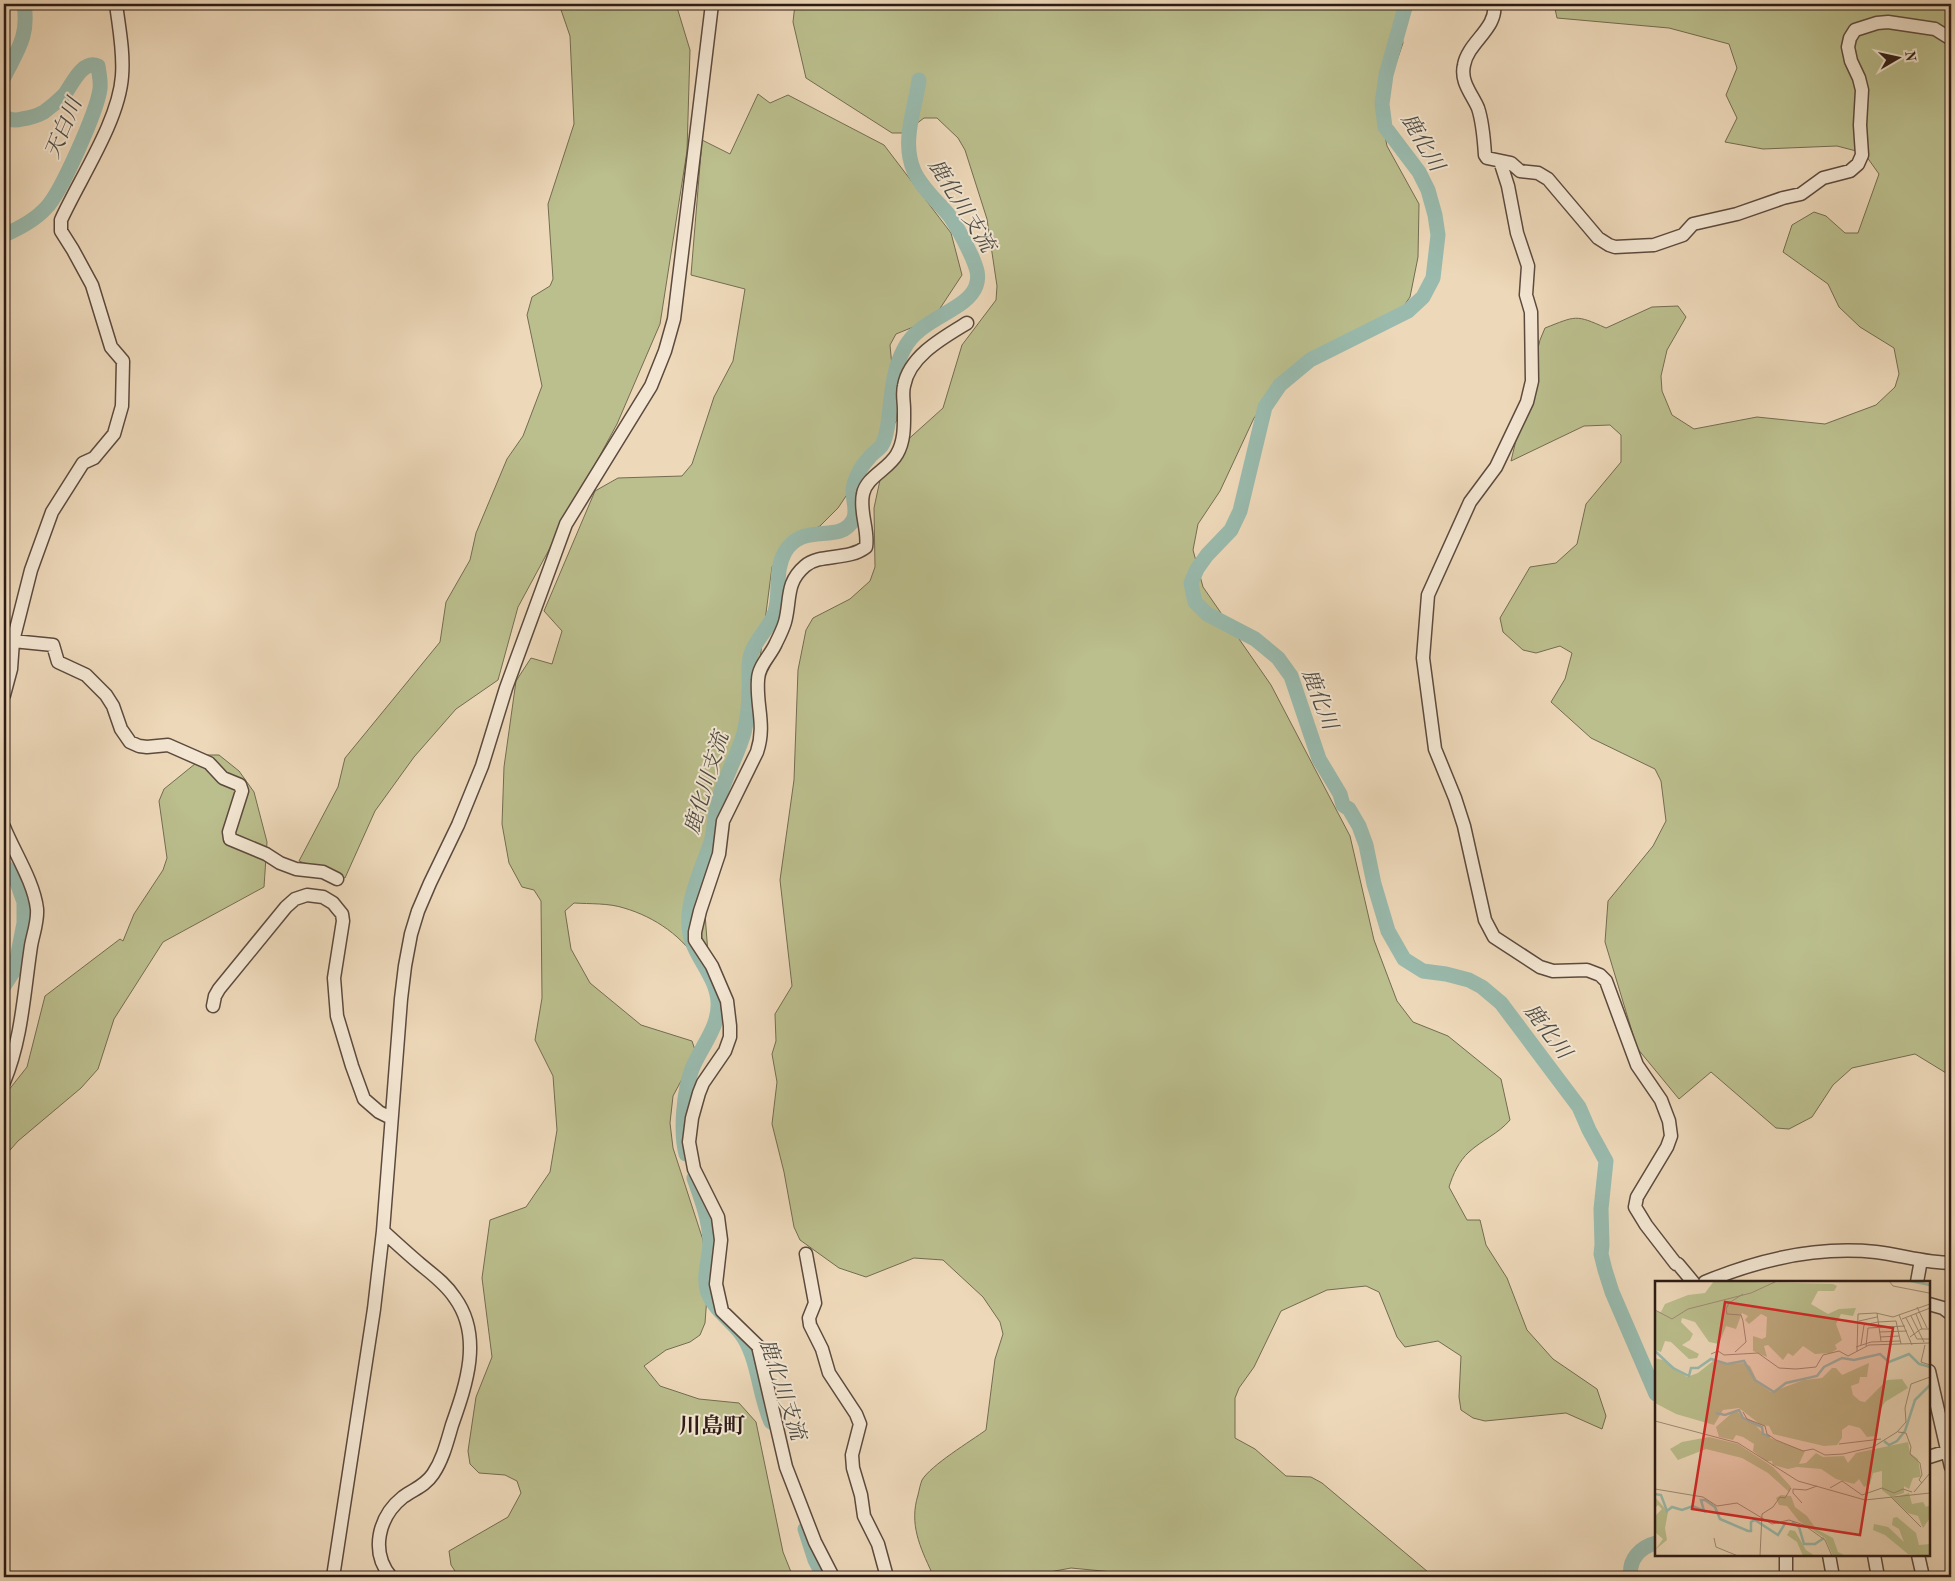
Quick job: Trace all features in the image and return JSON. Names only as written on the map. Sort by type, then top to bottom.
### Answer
[{"type":"street","points":[[4,695],[11,669],[8,642],[52,512],[83,463],[94,458],[114,434],[122,406],[123,361],[111,347],[92,285],[61,231],[61,220],[97,150],[118,95],[122,79],[123,55],[116,4]]},
{"type":"street","points":[[333,1577],[371,1328],[383,1230],[404,966],[418,911],[438,864],[458,825],[482,766],[506,688],[566,524],[651,386],[669,337],[674,320],[712,4]]},
{"type":"street","points":[[1494,4],[1495,13],[1491,24],[1482,33],[1466,58],[1463,67],[1466,89],[1478,108],[1483,131],[1485,155],[1487,158],[1512,162],[1520,171],[1538,173],[1548,179],[1598,238],[1608,245],[1615,247],[1654,246],[1682,235],[1693,224],[1737,214],[1783,198],[1801,194],[1823,178],[1850,171],[1858,164],[1862,155],[1860,125],[1862,90],[1859,78],[1851,62],[1848,47],[1850,38],[1855,30],[1877,23],[1888,22],[1935,29],[1951,39]]},
{"type":"street","points":[[1500,161],[1508,186],[1517,233],[1528,266],[1526,295],[1531,312],[1532,381],[1527,402],[1500,460],[1470,502],[1428,596],[1423,658],[1434,748],[1455,798],[1464,826],[1485,920],[1494,937],[1540,967],[1554,971],[1587,970],[1600,975],[1606,981],[1637,1065],[1661,1100],[1669,1121],[1671,1136],[1667,1147],[1637,1197],[1635,1207],[1670,1256],[1692,1281]]},
{"type":"street","points":[[833,1577],[815,1542],[786,1467],[758,1346],[722,1311],[720,1306],[716,1284],[721,1240],[718,1217],[694,1169],[690,1142],[692,1118],[699,1093],[703,1083],[724,1051],[730,1037],[730,1026],[727,1001],[712,966],[695,940],[695,932],[718,854],[723,822],[761,740],[759,671],[776,644],[785,621],[789,588],[795,577],[806,565],[815,561],[858,554],[866,548],[863,491],[870,481],[888,467],[898,453],[904,432],[903,386],[908,374],[929,348],[967,323]]},
{"type":"street","points":[[8,642],[52,645],[58,662],[86,675],[106,695],[113,706],[121,729],[130,742],[147,747],[168,746],[209,762],[223,778],[240,785],[242,791],[228,832],[230,839],[296,869],[323,872],[337,879]]},
{"type":"street","points":[[4,827],[31,885],[37,909],[37,924],[31,943],[14,1054],[4,1082]]},
{"type":"street","points":[[212,1006],[214,996],[219,989],[290,903],[308,895],[323,897],[329,900],[342,914],[343,920],[334,978],[338,1016],[352,1066],[364,1099],[369,1105],[391,1118]]},
{"type":"street","points":[[383,1230],[456,1298],[466,1323],[470,1350],[466,1383],[439,1465],[425,1483],[397,1503],[380,1531],[378,1544],[380,1557],[391,1577]]},
{"type":"street","points":[[1711,1281],[1728,1278],[1768,1260],[1824,1252],[1875,1252],[1951,1263]]},
{"type":"street","points":[[806,1254],[815,1303],[809,1318],[810,1325],[822,1349],[829,1373],[856,1414],[860,1424],[852,1455],[853,1468],[864,1516],[878,1544],[887,1577]]},
{"type":"street","points":[[1917,1281],[1921,1260]]},
{"type":"street","points":[[1930,1304],[1943,1308],[1951,1314]]},
{"type":"street","points":[[1930,1381],[1932,1402],[1950,1451],[1951,1467]]},
{"type":"street","points":[[1930,1457],[1950,1451]]},
{"type":"street","points":[[1786,1556],[1786,1577]]},
{"type":"street","points":[[1829,1556],[1833,1577]]},
{"type":"street","points":[[1874,1556],[1878,1577]]},
{"type":"street","points":[[1918,1556],[1923,1577]]},
{"type":"green space","points":[[559,4],[676,4],[690,50],[687,151],[660,324],[617,424],[518,607],[498,680],[456,709],[414,757],[375,811],[345,878],[299,861],[338,787],[345,758],[440,642],[446,602],[470,560],[476,533],[507,459],[523,436],[542,386],[527,315],[532,297],[550,286],[553,279],[548,204],[574,124],[570,36]]},
{"type":"green space","points":[[795,4],[1398,4],[1403,43],[1386,92],[1382,120],[1387,146],[1419,204],[1418,257],[1410,297],[1395,319],[1371,328],[1279,387],[1254,418],[1220,491],[1198,524],[1193,550],[1203,587],[1271,685],[1350,836],[1374,940],[1397,1001],[1413,1022],[1448,1036],[1501,1079],[1510,1120],[1462,1159],[1449,1187],[1467,1220],[1480,1220],[1486,1245],[1507,1278],[1527,1330],[1553,1359],[1597,1389],[1606,1416],[1602,1429],[1566,1413],[1485,1421],[1473,1418],[1461,1410],[1459,1397],[1461,1356],[1438,1341],[1405,1347],[1397,1337],[1379,1292],[1366,1286],[1327,1290],[1281,1311],[1254,1367],[1239,1388],[1235,1398],[1235,1438],[1255,1449],[1286,1476],[1311,1477],[1322,1483],[1434,1577],[1165,1577],[1071,1568],[1023,1577],[944,1577],[932,1573],[923,1554],[915,1526],[916,1506],[921,1482],[942,1460],[986,1430],[995,1359],[1003,1334],[1000,1322],[983,1297],[943,1260],[914,1258],[866,1277],[839,1268],[800,1240],[794,1227],[784,1172],[772,1124],[777,1082],[772,1054],[776,1041],[775,1014],[792,986],[780,880],[794,780],[798,670],[806,630],[813,618],[850,599],[870,581],[875,567],[874,508],[880,480],[903,444],[943,408],[962,345],[996,300],[997,286],[987,219],[965,150],[958,138],[937,118],[924,118],[904,133],[892,133],[806,78],[793,22]]},
{"type":"green space","points":[[1554,4],[1951,4],[1951,1076],[1915,1054],[1852,1068],[1833,1085],[1812,1117],[1789,1129],[1776,1128],[1711,1072],[1679,1099],[1637,1048],[1605,942],[1608,901],[1653,846],[1666,821],[1661,781],[1655,769],[1591,738],[1551,702],[1565,679],[1572,653],[1560,646],[1536,653],[1523,650],[1503,632],[1500,618],[1530,567],[1556,563],[1577,544],[1586,504],[1621,462],[1621,435],[1610,425],[1584,426],[1511,461],[1540,340],[1545,328],[1575,318],[1588,320],[1606,328],[1652,307],[1678,306],[1686,317],[1667,350],[1661,376],[1662,391],[1672,415],[1694,429],[1757,417],[1825,424],[1876,405],[1895,387],[1899,374],[1894,348],[1860,327],[1839,307],[1828,284],[1783,252],[1792,225],[1814,212],[1826,216],[1845,233],[1858,233],[1879,174],[1864,153],[1837,146],[1763,149],[1725,142],[1737,118],[1726,95],[1737,68],[1729,44],[1669,28],[1557,18]]},
{"type":"green space","points":[[758,94],[770,103],[788,95],[884,145],[951,233],[962,275],[933,319],[896,334],[890,345],[897,420],[838,508],[820,526],[787,544],[772,567],[754,705],[712,803],[703,887],[708,954],[700,965],[686,946],[668,929],[647,917],[618,906],[574,903],[565,911],[571,949],[590,983],[641,1025],[692,1041],[696,1053],[673,1096],[670,1123],[673,1148],[703,1240],[708,1283],[705,1323],[700,1335],[690,1342],[666,1350],[644,1366],[660,1386],[699,1399],[739,1403],[756,1422],[783,1552],[793,1577],[459,1577],[451,1565],[449,1551],[508,1517],[521,1493],[517,1481],[505,1475],[479,1473],[470,1464],[468,1451],[476,1397],[492,1357],[482,1278],[490,1220],[526,1207],[550,1172],[557,1130],[553,1076],[535,1040],[542,998],[541,901],[534,890],[522,887],[509,863],[502,824],[504,767],[516,681],[531,658],[552,664],[562,631],[544,611],[595,491],[618,478],[682,476],[692,464],[714,397],[733,361],[745,289],[691,275],[702,140],[730,154]]},
{"type":"green space","points":[[206,755],[219,755],[239,771],[254,792],[267,842],[264,887],[163,942],[114,1019],[98,1069],[81,1088],[18,1141],[4,1157],[4,1096],[27,1067],[45,996],[120,939],[123,941],[134,914],[163,870],[167,858],[159,801],[164,789]]},
{"type":"waterway","name":"天白川","points":[[4,77],[24,34],[24,4]]},
{"type":"waterway","name":"鹿化川","points":[[1406,4],[1386,75],[1382,104],[1385,127],[1419,172],[1428,190],[1438,235],[1433,278],[1423,297],[1408,311],[1310,360],[1280,385],[1265,407],[1240,511],[1231,530],[1207,555],[1197,569],[1191,583],[1195,602],[1207,614],[1255,639],[1278,658],[1291,676],[1319,759],[1340,794],[1343,805],[1349,809],[1359,826],[1366,845],[1374,884],[1388,931],[1404,959],[1423,971],[1469,980],[1482,987],[1501,1003],[1579,1107],[1606,1161],[1601,1209],[1601,1254],[1605,1270],[1612,1292],[1655,1392]]},
{"type":"waterway","name":"天白川","points":[[4,116],[17,120],[33,117],[44,112],[65,94],[83,69],[88,66],[98,66],[100,86],[92,115],[77,151],[53,199],[37,216],[4,235]]},
{"type":"waterway","name":"鹿化川支流","points":[[686,1154],[683,1123],[689,1078],[713,1028],[718,1010],[718,1001],[713,982],[691,937],[689,927],[690,908],[695,886],[712,840],[721,793],[744,733],[749,702],[750,659],[753,648],[775,612],[782,559],[785,552],[801,537],[839,531],[847,527],[853,520],[855,516],[854,484],[862,467],[884,442],[895,373],[904,349],[911,338],[920,330],[971,295],[977,282],[978,275],[972,257],[955,224],[921,182],[910,160],[910,126],[919,80]]},
{"type":"waterway","name":"天白川","points":[[4,865],[15,877],[24,902],[24,923],[15,969],[4,986]]},
{"type":"waterway","name":"鹿化川支流","points":[[694,1178],[704,1209],[710,1241],[706,1287],[715,1306],[740,1332],[749,1348],[771,1422]]},
{"type":"waterway","name":"鹿化川支流","points":[[805,1529],[815,1560],[824,1577]]},
{"type":"waterway","name":"鹿化川","points":[[1631,1577],[1631,1565],[1636,1555],[1655,1543]]},
{"type":"district","name":"川島町","points":[[712,1425]]}]
